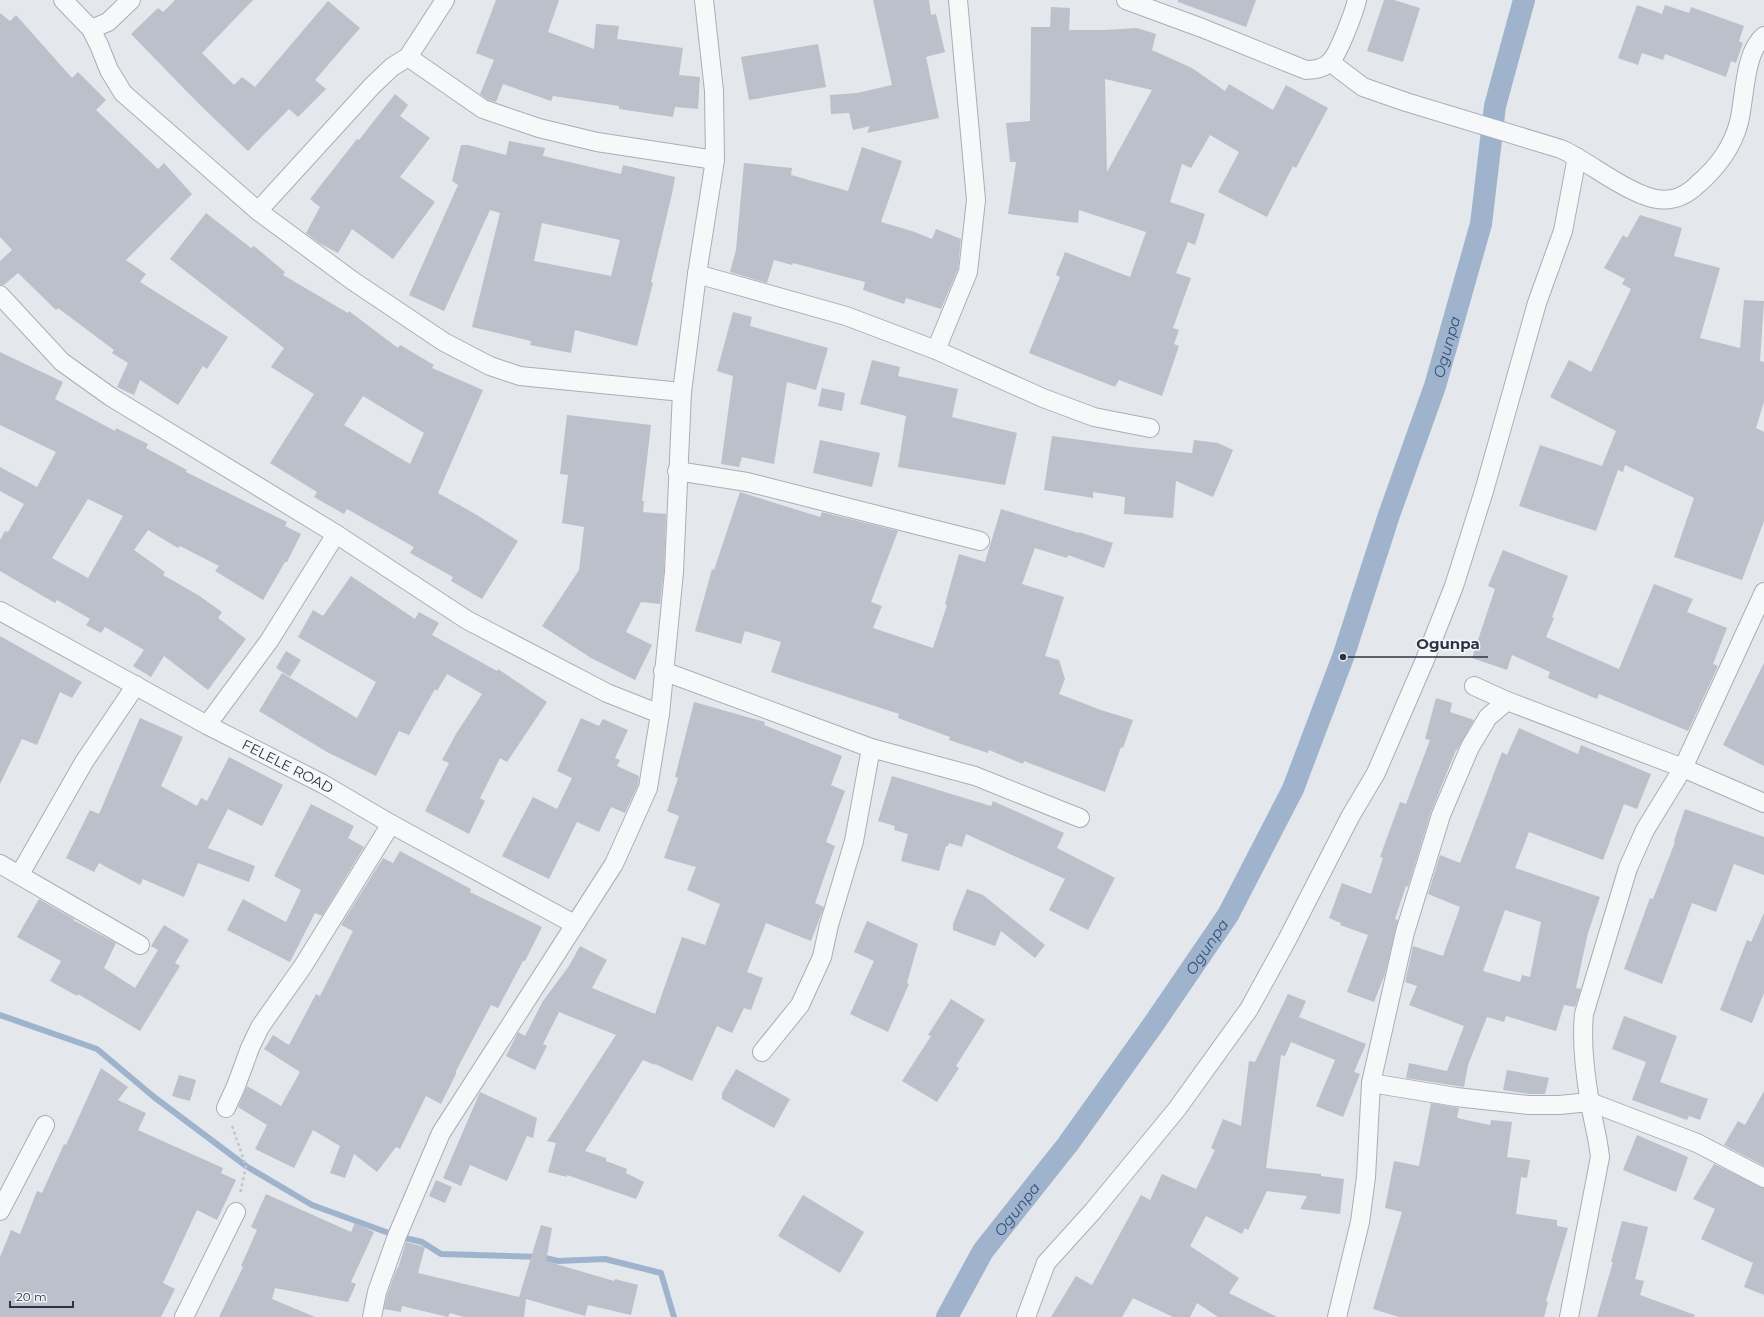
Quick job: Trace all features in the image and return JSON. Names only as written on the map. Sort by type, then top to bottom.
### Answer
[{"type":"street","points":[[63,0],[91,28],[109,70],[123,93],[258,211],[353,281],[444,342],[490,366],[520,376],[682,392]]},
{"type":"street","points":[[91,28],[108,22],[131,0]]},
{"type":"street","points":[[258,211],[372,86],[392,67],[408,58],[445,0]]},
{"type":"street","points":[[372,1317],[377,1292],[397,1236],[441,1133],[614,864],[648,788],[660,714],[663,671],[674,572],[677,471],[682,392],[697,274],[715,160],[714,91],[704,0]]},
{"type":"street","points":[[936,350],[968,272],[976,200],[958,0]]},
{"type":"street","points":[[1126,0],[1202,28],[1306,70],[1317,70],[1330,62],[1350,22],[1357,0]]},
{"type":"street","points":[[1330,62],[1363,87],[1406,102],[1561,149],[1577,156],[1644,196],[1671,200],[1689,193],[1713,172],[1731,144],[1739,123],[1750,57],[1760,39],[1764,36]]},
{"type":"street","points":[[408,58],[483,109],[539,128],[597,142],[715,160]]},
{"type":"street","points":[[1026,1317],[1046,1263],[1093,1211],[1177,1109],[1249,1009],[1287,940],[1350,817],[1376,773],[1424,662],[1454,586],[1484,490],[1537,303],[1563,231],[1577,156]]},
{"type":"street","points":[[697,274],[846,316],[936,350],[1043,398],[1094,417],[1150,428]]},
{"type":"street","points":[[0,295],[62,362],[111,397],[336,534],[467,620],[607,693],[660,714]]},
{"type":"street","points":[[677,471],[747,482],[980,541]]},
{"type":"street","points":[[207,725],[269,642],[336,534]]},
{"type":"street","points":[[1568,1317],[1600,1157],[1598,1137],[1590,1102],[1582,1033],[1584,1014],[1628,868],[1644,830],[1683,768],[1764,592]]},
{"type":"street","name":"FELELE ROAD","points":[[0,611],[207,725],[323,784],[391,824],[574,924]]},
{"type":"street","points":[[663,671],[871,748],[975,776],[1080,818]]},
{"type":"street","points":[[20,874],[84,762],[136,685]]},
{"type":"street","points":[[1474,686],[1507,701],[1683,768],[1764,803]]},
{"type":"street","points":[[1337,1317],[1360,1222],[1366,1177],[1371,1083],[1405,932],[1441,815],[1470,747],[1488,716],[1507,701]]},
{"type":"street","points":[[762,1052],[800,1005],[822,957],[829,925],[854,841],[871,748]]},
{"type":"street","points":[[226,1108],[260,1027],[303,966],[391,824]]},
{"type":"street","points":[[0,864],[20,874],[140,945]]},
{"type":"street","points":[[1371,1083],[1456,1097],[1528,1104],[1559,1106],[1590,1102],[1697,1143],[1764,1178]]},
{"type":"street","points":[[0,1211],[45,1125]]},
{"type":"street","points":[[184,1317],[236,1212]]},
{"type":"path","points":[[226,1108],[246,1166],[236,1212]]},
{"type":"building","points":[[175,0],[253,0],[202,53],[234,85],[242,77],[255,87],[328,1],[360,28],[315,80],[326,89],[298,117],[289,109],[248,151],[198,103],[131,34],[158,8],[163,12]]},
{"type":"building","points":[[496,0],[559,0],[548,32],[594,49],[596,24],[619,26],[617,39],[683,48],[679,75],[700,77],[698,109],[675,107],[673,117],[619,109],[619,106],[553,96],[551,101],[503,84],[496,102],[488,100],[480,94],[494,60],[476,53]]},
{"type":"building","points":[[873,0],[929,0],[931,15],[936,14],[945,52],[926,57],[939,118],[867,133],[870,126],[853,130],[849,113],[831,114],[830,95],[857,93],[892,85]]},
{"type":"building","points":[[1178,0],[1256,0],[1246,27],[1178,2]]},
{"type":"building","points":[[1384,0],[1394,0],[1420,8],[1403,62],[1367,51]]},
{"type":"building","points":[[1637,5],[1662,14],[1665,5],[1689,13],[1691,7],[1744,26],[1739,41],[1743,43],[1736,63],[1731,61],[1726,77],[1665,54],[1663,60],[1642,53],[1638,65],[1618,58]]},
{"type":"building","points":[[1051,7],[1070,8],[1069,30],[1137,28],[1156,34],[1152,50],[1192,68],[1225,91],[1229,84],[1273,110],[1286,85],[1328,108],[1296,168],[1293,166],[1267,217],[1218,192],[1239,152],[1210,135],[1191,168],[1182,164],[1170,202],[1205,214],[1195,245],[1188,242],[1176,273],[1191,278],[1173,328],[1179,330],[1174,344],[1179,346],[1162,396],[1119,380],[1115,387],[1029,353],[1060,277],[1056,275],[1065,252],[1130,277],[1146,232],[1079,210],[1078,223],[1008,214],[1016,162],[1010,162],[1006,123],[1030,121],[1031,27],[1050,27]],"holes":[[[1105,79],[1152,90],[1107,172]]]},
{"type":"building","points":[[0,13],[10,21],[16,15],[72,78],[78,72],[106,100],[96,110],[158,169],[164,163],[192,194],[126,260],[146,274],[140,282],[228,337],[207,369],[203,366],[178,405],[140,380],[134,395],[117,387],[128,363],[112,353],[114,350],[58,308],[56,310],[18,273],[4,285],[0,285],[0,261],[12,250],[0,237]]},
{"type":"building","points":[[818,44],[826,87],[749,100],[741,57]]},
{"type":"building","points":[[395,94],[408,105],[400,116],[430,138],[400,177],[435,202],[393,259],[352,229],[338,253],[319,243],[306,233],[320,207],[310,199],[357,139],[359,140]]},
{"type":"building","points":[[509,141],[545,148],[543,156],[621,174],[623,165],[675,177],[651,282],[653,283],[637,346],[575,330],[571,353],[530,345],[531,341],[472,327],[500,213],[490,210],[444,311],[409,295],[458,185],[452,181],[461,145],[468,145],[506,155]],"holes":[[[542,223],[620,240],[611,276],[534,261]]]},
{"type":"building","points":[[862,147],[902,161],[881,222],[912,231],[932,239],[936,229],[961,239],[958,269],[941,309],[906,298],[904,304],[863,290],[865,282],[793,263],[792,265],[774,260],[767,283],[730,272],[736,250],[744,163],[792,168],[791,175],[848,191]]},
{"type":"building","points":[[206,213],[251,248],[254,246],[285,272],[283,275],[348,313],[349,311],[398,348],[400,345],[434,365],[432,368],[483,390],[438,493],[477,515],[518,541],[482,599],[451,581],[453,577],[410,553],[414,547],[347,509],[344,514],[314,497],[317,492],[270,463],[314,394],[271,367],[284,348],[170,259]],"holes":[[[363,396],[424,433],[410,464],[344,425]]]},
{"type":"building","points":[[1640,215],[1682,228],[1674,256],[1720,268],[1700,338],[1740,348],[1744,300],[1764,301],[1760,361],[1764,362],[1764,402],[1756,428],[1764,432],[1764,521],[1742,580],[1674,557],[1694,498],[1625,465],[1623,472],[1618,470],[1596,531],[1519,506],[1540,445],[1602,466],[1616,431],[1550,397],[1569,360],[1591,372],[1631,289],[1622,284],[1625,279],[1604,268],[1623,235],[1627,238]]},
{"type":"building","points":[[733,312],[752,317],[750,326],[828,348],[816,390],[787,382],[774,464],[742,457],[739,467],[721,464],[733,376],[717,371]]},
{"type":"building","points":[[0,352],[63,382],[55,399],[115,431],[116,428],[148,444],[146,448],[187,470],[186,472],[287,522],[285,526],[301,534],[287,562],[285,562],[263,600],[215,571],[219,566],[180,546],[178,548],[148,530],[134,550],[165,572],[163,575],[198,595],[222,612],[218,618],[246,639],[208,690],[164,656],[151,677],[133,666],[144,650],[105,627],[101,633],[86,625],[90,619],[57,600],[55,603],[0,571],[0,540],[5,531],[8,532],[24,504],[0,491],[0,467],[37,487],[56,452],[0,425]],"holes":[[[88,499],[123,516],[88,578],[52,558]]]},
{"type":"building","points":[[872,360],[900,367],[898,376],[958,389],[952,417],[1017,433],[1005,485],[898,467],[906,416],[860,404]]},
{"type":"building","points":[[822,388],[845,393],[842,411],[818,406]]},
{"type":"building","points":[[567,415],[651,425],[642,501],[644,501],[643,512],[666,514],[664,571],[660,604],[641,602],[626,632],[652,645],[635,680],[591,658],[542,626],[579,570],[584,527],[562,523],[568,475],[560,474]]},
{"type":"building","points":[[1052,436],[1132,447],[1192,453],[1194,440],[1218,443],[1233,450],[1213,497],[1176,481],[1173,518],[1124,514],[1125,497],[1093,492],[1093,498],[1044,490]]},
{"type":"building","points":[[820,440],[880,453],[872,487],[813,473]]},
{"type":"building","points":[[740,492],[820,517],[822,512],[898,531],[871,602],[882,606],[873,628],[933,648],[947,605],[945,604],[959,554],[985,562],[1001,509],[1113,543],[1104,568],[1068,555],[1067,558],[1035,548],[1022,584],[1064,597],[1045,656],[1059,660],[1065,679],[1059,694],[1133,720],[1123,748],[1121,747],[1105,792],[1024,761],[1023,764],[989,750],[988,753],[949,740],[950,737],[898,718],[899,714],[771,672],[781,642],[745,631],[741,644],[695,631],[712,569],[714,570]]},
{"type":"building","points":[[1503,550],[1568,576],[1546,637],[1619,669],[1654,584],[1693,599],[1687,612],[1727,628],[1713,664],[1718,666],[1688,731],[1599,694],[1597,699],[1548,678],[1550,672],[1512,655],[1507,670],[1472,658],[1495,589],[1488,586]]},
{"type":"building","points":[[351,576],[415,619],[419,612],[439,623],[432,635],[497,671],[498,669],[547,702],[507,762],[500,758],[480,798],[485,801],[469,834],[425,811],[449,763],[442,760],[456,734],[482,694],[447,674],[437,691],[435,689],[409,735],[399,731],[376,776],[327,752],[259,711],[282,673],[357,718],[376,682],[298,637],[313,610],[323,616]]},
{"type":"building","points":[[0,636],[82,682],[72,698],[60,692],[37,745],[22,739],[0,784]]},
{"type":"building","points":[[286,651],[301,660],[290,677],[276,668]]},
{"type":"building","points":[[1764,663],[1764,766],[1723,745]]},
{"type":"building","points":[[1436,698],[1452,703],[1450,712],[1474,720],[1456,750],[1431,812],[1408,887],[1406,886],[1395,919],[1398,920],[1385,974],[1374,1002],[1347,992],[1368,935],[1340,925],[1341,923],[1329,918],[1342,883],[1371,894],[1383,858],[1380,857],[1400,802],[1406,804],[1430,740],[1425,739]]},
{"type":"building","points":[[694,702],[765,722],[764,725],[842,756],[831,785],[845,791],[826,842],[835,846],[815,903],[824,907],[811,941],[766,923],[747,972],[763,978],[751,1010],[744,1008],[732,1033],[717,1026],[692,1081],[643,1060],[585,1151],[606,1158],[606,1161],[627,1169],[626,1173],[644,1182],[636,1199],[567,1175],[567,1177],[548,1172],[556,1143],[547,1141],[616,1035],[559,1012],[543,1044],[547,1046],[535,1070],[506,1056],[518,1032],[525,1036],[543,1001],[569,966],[580,946],[607,960],[592,988],[655,1014],[682,937],[705,945],[720,904],[687,890],[696,867],[664,858],[679,816],[667,811],[678,778],[675,777]]},
{"type":"building","points":[[140,718],[183,737],[161,786],[197,806],[201,798],[207,801],[229,757],[283,785],[262,826],[228,809],[208,848],[255,866],[249,882],[198,863],[184,897],[143,879],[140,885],[99,863],[94,872],[66,858],[90,810],[99,814]]},
{"type":"building","points":[[581,718],[599,726],[603,719],[628,730],[615,758],[620,760],[617,766],[639,776],[638,785],[625,813],[611,807],[599,832],[577,822],[549,879],[502,856],[533,797],[557,809],[572,778],[557,771]]},
{"type":"building","points":[[1519,728],[1578,754],[1581,745],[1651,774],[1637,809],[1624,804],[1603,860],[1529,832],[1515,868],[1600,897],[1588,933],[1576,988],[1581,989],[1575,1007],[1564,1005],[1556,1031],[1506,1016],[1504,1022],[1487,1017],[1468,1065],[1464,1087],[1406,1078],[1409,1063],[1447,1071],[1464,1026],[1409,1005],[1417,986],[1405,982],[1413,946],[1443,956],[1460,907],[1428,894],[1440,855],[1460,863],[1502,752],[1507,755]],"holes":[[[1505,910],[1541,922],[1530,977],[1522,975],[1520,982],[1483,971]]]},
{"type":"building","points":[[892,776],[991,806],[993,801],[1064,833],[1057,848],[1115,878],[1088,930],[1049,910],[1065,879],[966,834],[962,847],[949,843],[948,846],[946,846],[939,871],[901,861],[908,834],[894,830],[895,826],[878,821]]},
{"type":"building","points":[[311,804],[354,826],[348,838],[364,847],[322,916],[315,913],[290,962],[227,930],[243,899],[286,922],[301,890],[274,876]]},
{"type":"building","points":[[1685,809],[1764,837],[1764,875],[1734,864],[1716,912],[1692,903],[1662,984],[1624,969],[1650,898],[1653,899],[1675,842],[1674,841]]},
{"type":"building","points":[[400,851],[471,889],[470,892],[542,927],[525,961],[523,961],[498,1008],[491,1005],[456,1071],[456,1074],[441,1104],[426,1096],[400,1149],[396,1147],[377,1172],[354,1154],[345,1178],[330,1173],[340,1146],[313,1130],[294,1168],[255,1149],[267,1125],[238,1107],[247,1086],[281,1106],[300,1072],[264,1049],[273,1035],[289,1045],[316,994],[320,996],[353,931],[341,925],[383,858],[393,863]]},
{"type":"building","points":[[967,889],[983,895],[1045,945],[1035,958],[1001,931],[995,946],[953,930],[953,924]]},
{"type":"building","points":[[39,899],[74,919],[73,920],[116,943],[104,968],[135,988],[158,950],[151,946],[164,925],[189,940],[175,963],[180,966],[140,1031],[78,994],[77,996],[50,981],[61,961],[17,937]]},
{"type":"building","points":[[1764,913],[1764,993],[1752,1023],[1720,1010],[1747,940],[1751,942]]},
{"type":"building","points":[[867,921],[918,944],[907,983],[909,984],[888,1032],[850,1014],[874,961],[854,952]]},
{"type":"building","points":[[1288,994],[1306,1001],[1299,1017],[1366,1044],[1354,1072],[1360,1074],[1343,1117],[1316,1106],[1335,1060],[1291,1042],[1285,1056],[1281,1055],[1266,1168],[1321,1174],[1321,1176],[1344,1179],[1340,1214],[1300,1209],[1307,1196],[1267,1191],[1248,1230],[1245,1228],[1242,1234],[1206,1216],[1190,1246],[1239,1278],[1229,1293],[1277,1317],[1218,1317],[1197,1303],[1190,1317],[1173,1317],[1133,1298],[1122,1317],[1051,1317],[1076,1276],[1092,1285],[1141,1195],[1150,1200],[1162,1174],[1196,1189],[1215,1150],[1211,1148],[1223,1119],[1241,1126],[1249,1061],[1255,1062]]},
{"type":"building","points":[[951,999],[985,1020],[956,1066],[959,1068],[937,1102],[902,1081],[931,1036],[928,1035]]},
{"type":"building","points":[[1624,1016],[1677,1036],[1660,1082],[1708,1099],[1700,1120],[1689,1116],[1687,1120],[1632,1100],[1646,1062],[1612,1049]]},
{"type":"building","points":[[101,1068],[128,1087],[118,1100],[146,1113],[138,1130],[223,1168],[221,1173],[236,1180],[217,1220],[197,1210],[163,1283],[175,1289],[161,1317],[0,1317],[0,1257],[11,1230],[20,1234],[37,1191],[42,1193],[64,1144],[66,1145]]},
{"type":"building","points":[[736,1069],[790,1099],[774,1128],[722,1099],[722,1093]]},
{"type":"building","points":[[1507,1070],[1549,1078],[1545,1094],[1529,1094],[1503,1090]]},
{"type":"building","points":[[179,1075],[196,1080],[190,1101],[172,1096]]},
{"type":"building","points":[[1764,1091],[1764,1166],[1724,1145],[1738,1121],[1745,1125]]},
{"type":"building","points":[[480,1092],[537,1118],[533,1138],[527,1136],[507,1181],[470,1165],[461,1186],[443,1178]]},
{"type":"building","points":[[1431,1103],[1459,1108],[1457,1118],[1490,1125],[1491,1120],[1512,1122],[1507,1157],[1530,1160],[1527,1178],[1521,1177],[1516,1214],[1557,1220],[1557,1226],[1568,1228],[1546,1301],[1548,1302],[1544,1317],[1399,1317],[1373,1309],[1402,1212],[1385,1208],[1394,1161],[1419,1166]]},
{"type":"building","points":[[1637,1135],[1688,1157],[1676,1192],[1623,1170]]},
{"type":"building","points":[[1714,1164],[1764,1188],[1764,1295],[1744,1287],[1753,1263],[1701,1239],[1715,1209],[1693,1199]]},
{"type":"building","points":[[436,1180],[452,1187],[445,1203],[429,1196]]},
{"type":"building","points":[[266,1194],[351,1232],[355,1223],[374,1232],[351,1282],[356,1284],[348,1302],[275,1288],[272,1299],[315,1317],[219,1317],[243,1267],[241,1266],[257,1230],[251,1227]]},
{"type":"building","points":[[803,1195],[864,1232],[840,1273],[778,1236]]},
{"type":"building","points":[[1622,1221],[1648,1227],[1635,1279],[1644,1281],[1640,1295],[1695,1315],[1694,1317],[1597,1317],[1613,1262],[1611,1262]]},
{"type":"building","points":[[541,1225],[552,1228],[546,1261],[614,1281],[615,1279],[638,1285],[631,1315],[588,1305],[585,1316],[526,1299],[524,1317],[464,1317],[450,1313],[448,1317],[402,1306],[401,1312],[384,1309],[387,1295],[398,1268],[406,1242],[425,1247],[418,1273],[519,1297]]},
{"type":"waterway","name":"Ogunpa","points":[[947,1317],[983,1251],[1068,1144],[1155,1022],[1228,915],[1293,789],[1343,657],[1389,515],[1435,386],[1481,224],[1495,106],[1524,0]]},
{"type":"waterway","points":[[0,1015],[97,1049],[154,1097],[246,1166],[312,1205],[397,1236],[422,1242],[441,1254],[541,1257],[558,1261],[605,1259],[661,1273],[674,1317]]},
{"type":"place","name":"Ogunpa","points":[[1343,657]]}]
